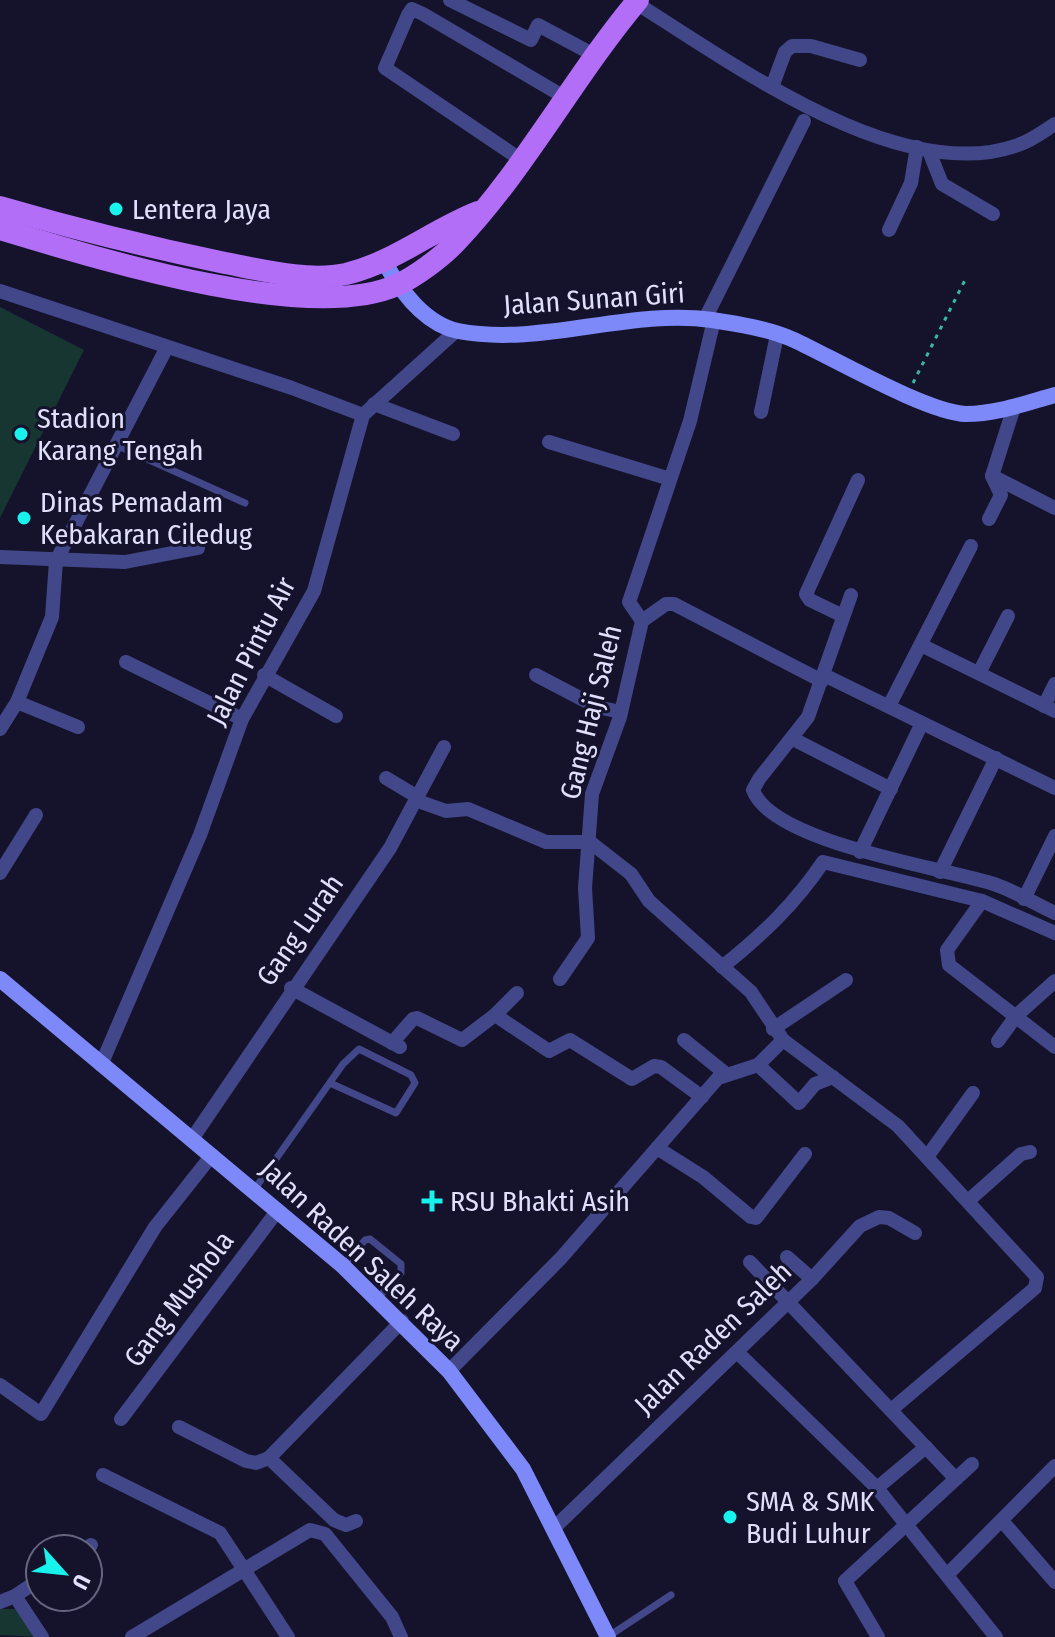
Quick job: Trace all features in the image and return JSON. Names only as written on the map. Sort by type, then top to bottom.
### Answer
[{"type":"main road","points":[[0,207],[107,250],[277,296],[344,297],[397,285],[454,245],[483,210],[635,1]]},
{"type":"main road","points":[[0,229],[107,250],[279,273],[342,275],[385,263],[453,222],[483,210]]},
{"type":"main road","name":"Jalan Sunan Giri","points":[[385,263],[397,285],[419,309],[456,331],[506,333],[684,316],[777,335],[907,393],[964,414],[1014,407],[1055,395]]},
{"type":"main road","name":"Jalan Raden Saleh Raya","points":[[0,979],[343,1266],[402,1321],[449,1371],[523,1469],[608,1637]]},
{"type":"street","points":[[450,0],[531,40],[538,25],[596,56]]},
{"type":"street","points":[[635,1],[810,109],[865,133],[923,149],[960,153],[1018,145],[1055,124]]},
{"type":"street","points":[[520,159],[385,68],[412,9],[566,98]]},
{"type":"street","points":[[772,87],[785,52],[792,46],[811,46],[860,60]]},
{"type":"street","name":"Gang Haji Saleh","points":[[560,979],[588,938],[585,888],[595,779],[621,712],[642,621],[629,602],[690,421],[709,320],[804,121]]},
{"type":"street","points":[[923,149],[942,184],[993,214]]},
{"type":"street","points":[[889,230],[923,149]]},
{"type":"street","points":[[0,291],[166,349],[292,388],[363,415]]},
{"type":"street","name":"Jalan Pintu Air","points":[[101,1065],[200,835],[242,719],[314,591],[363,415],[456,331]]},
{"type":"street","points":[[761,412],[777,335]]},
{"type":"street","points":[[0,729],[17,702],[52,617],[56,561],[166,349]]},
{"type":"street","points":[[374,404],[453,434]]},
{"type":"street","points":[[989,519],[1001,495],[992,476],[1014,407]]},
{"type":"street","points":[[549,442],[670,479]]},
{"type":"street","points":[[992,476],[1055,508]]},
{"type":"street","points":[[841,615],[810,600],[806,594],[858,480]]},
{"type":"street","points":[[889,706],[971,546]]},
{"type":"street","points":[[0,557],[125,562],[198,548]]},
{"type":"street","points":[[851,595],[841,615],[808,717],[759,779],[753,790],[756,798],[797,826],[860,852],[996,885],[1055,913]]},
{"type":"street","points":[[642,621],[666,604],[674,604],[1055,788]]},
{"type":"street","points":[[979,673],[1008,616]]},
{"type":"street","points":[[921,645],[1050,708],[1055,684]]},
{"type":"street","points":[[126,662],[242,719]]},
{"type":"street","points":[[264,675],[336,716]]},
{"type":"street","points":[[536,675],[597,707],[621,712]]},
{"type":"street","points":[[17,702],[78,727]]},
{"type":"street","points":[[860,852],[922,723]]},
{"type":"street","points":[[793,739],[891,789]]},
{"type":"street","name":"Gang Lurah","points":[[192,1139],[291,988],[390,848],[444,747]]},
{"type":"street","points":[[940,872],[996,758]]},
{"type":"street","points":[[386,778],[416,798],[446,811],[468,809],[546,842],[590,842],[631,874],[649,901],[751,992],[778,1034],[898,1126],[1004,1238],[1039,1281],[891,1410]]},
{"type":"street","points":[[0,873],[36,815]]},
{"type":"street","points":[[1024,899],[1055,836]]},
{"type":"street","points":[[722,967],[768,929],[823,862],[982,901],[1055,933]]},
{"type":"street","points":[[982,901],[947,950],[949,965],[1055,1047]]},
{"type":"street","points":[[449,1371],[561,1258],[702,1097],[726,1074],[758,1065],[778,1034],[846,980]]},
{"type":"street","points":[[998,1041],[1016,1016],[1055,981]]},
{"type":"street","points":[[291,988],[396,1046],[413,1019],[417,1018],[462,1040],[495,1015],[517,993]]},
{"type":"street","points":[[495,1015],[549,1051],[570,1040],[632,1079],[654,1066],[661,1067],[702,1097]]},
{"type":"street","points":[[684,1040],[726,1074]]},
{"type":"street","points":[[758,1065],[799,1103],[815,1084],[833,1077]]},
{"type":"street","points":[[927,1157],[973,1093]]},
{"type":"street","points":[[657,1148],[756,1218],[805,1154]]},
{"type":"street","points":[[968,1201],[1021,1154],[1030,1152]]},
{"type":"street","points":[[0,1385],[41,1414],[155,1227],[212,1155]]},
{"type":"street","name":"Gang Mushola","points":[[121,1419],[278,1210]]},
{"type":"street","name":"Jalan Raden Saleh","points":[[555,1527],[812,1279],[868,1220],[889,1218],[915,1233]]},
{"type":"street","points":[[787,1257],[812,1279]]},
{"type":"street","points":[[750,1262],[956,1479]]},
{"type":"street","points":[[179,1427],[246,1461],[256,1463],[269,1458],[402,1321]]},
{"type":"street","points":[[737,1352],[877,1488],[996,1637]]},
{"type":"street","points":[[877,1488],[926,1447]]},
{"type":"street","points":[[269,1458],[334,1520],[346,1525],[356,1521]]},
{"type":"street","points":[[878,1637],[845,1581],[972,1464]]},
{"type":"street","points":[[947,1575],[1003,1522],[1055,1466]]},
{"type":"street","points":[[103,1475],[212,1527],[288,1637]]},
{"type":"street","points":[[1003,1522],[1055,1582]]},
{"type":"street","points":[[132,1637],[310,1530],[325,1534],[392,1617],[401,1637]]},
{"type":"street","points":[[0,1602],[24,1590]]},
{"type":"street","points":[[15,1596],[42,1637]]},
{"type":"street","points":[[156,1623],[165,1637]]},
{"type":"lane","points":[[116,445],[245,503]]},
{"type":"lane","points":[[254,1190],[330,1083],[359,1049],[411,1075],[415,1083],[396,1113],[330,1083]]},
{"type":"lane","points":[[343,1266],[365,1240],[370,1239],[401,1264],[401,1273],[378,1298]]},
{"type":"lane","points":[[608,1637],[671,1595]]},
{"type":"path","points":[[907,393],[965,280]]},
{"type":"green space","name":"Stadion Karang Tengah","points":[[0,307],[84,350],[0,518]]},
{"type":"green space","points":[[0,1609],[21,1609],[40,1637],[0,1635]]},
{"type":"place","name":"Lentera Jaya","points":[[116,209]]},
{"type":"place","name":"Stadion Karang Tengah","points":[[21,434]]},
{"type":"place","name":"Dinas Pemadam Kebakaran Ciledug","points":[[24,518]]},
{"type":"place","name":"RSU Bhakti Asih","points":[[432,1201]]},
{"type":"place","name":"SMA & SMK Budi Luhur","points":[[730,1517]]}]
